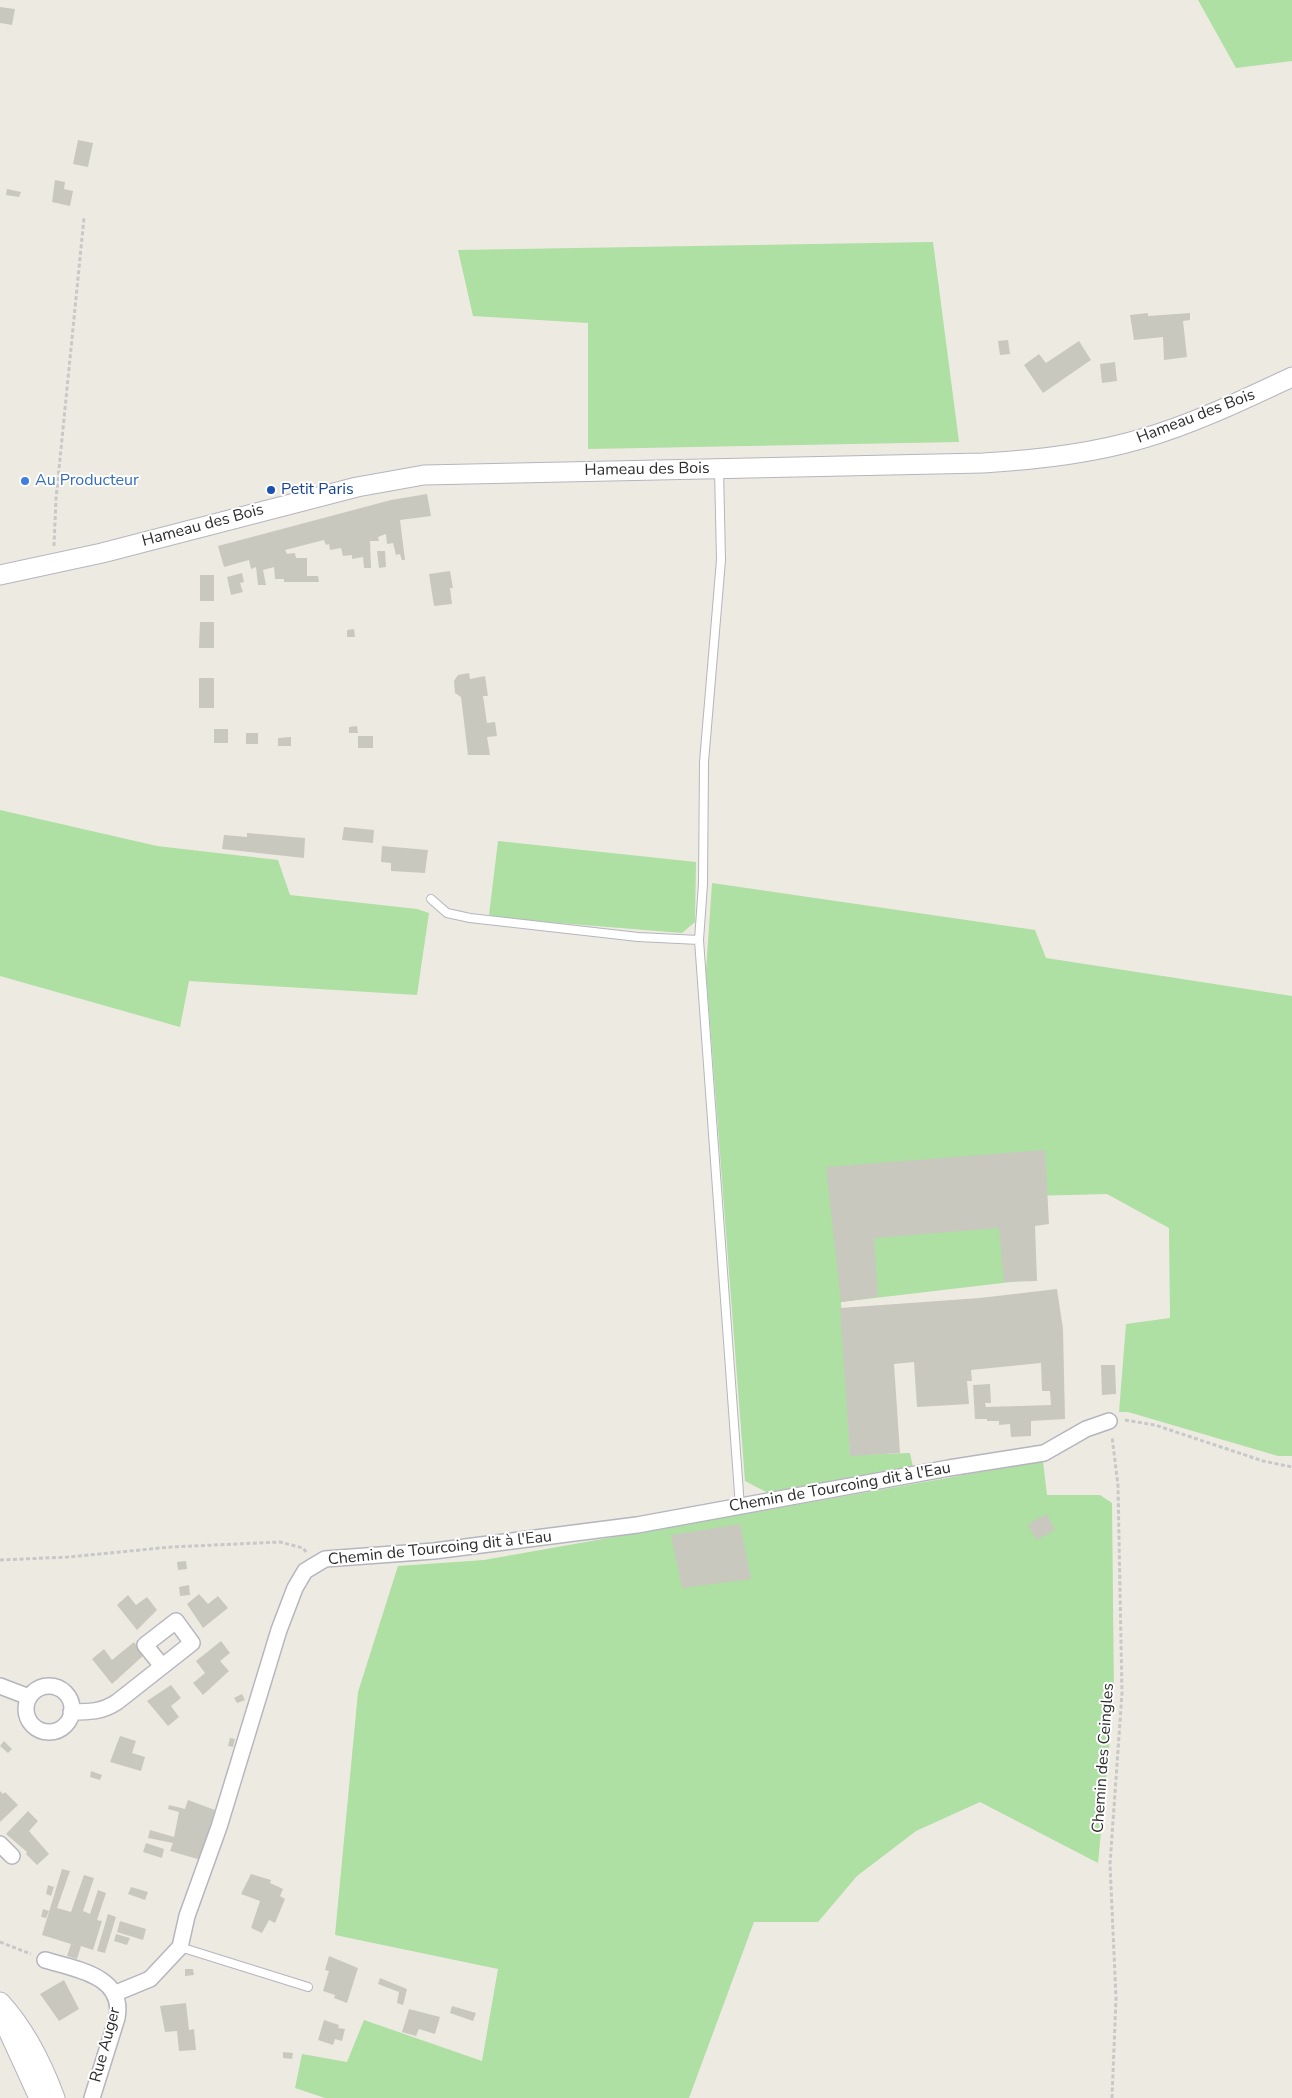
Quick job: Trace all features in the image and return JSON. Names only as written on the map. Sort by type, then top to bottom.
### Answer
[{"type":"street","name":"Hameau des Bois","points":[[0,575],[54,564],[399,478],[448,474],[983,463],[1050,458],[1115,446],[1173,429],[1292,377]]},
{"type":"street","name":"Chemin de Tourcoing dit à l'Eau","points":[[180,1947],[187,1916],[220,1827],[279,1630],[294,1588],[304,1571],[314,1564],[325,1559],[434,1551],[542,1539],[740,1507],[949,1468],[1044,1453],[1086,1429],[1109,1421]]},
{"type":"street","points":[[71,1712],[98,1711],[108,1707],[162,1666]]},
{"type":"street","points":[[0,1686],[29,1697]]},
{"type":"street","points":[[50,1686],[67,1694],[72,1706],[71,1712],[68,1722],[60,1730],[49,1732],[38,1730],[27,1718],[26,1707],[29,1697],[38,1688],[50,1686]]},
{"type":"street","points":[[0,1844],[12,1856]]},
{"type":"street","points":[[45,1960],[94,1976],[116,1993],[150,1979],[180,1947]]},
{"type":"street","name":"Rue Auger","points":[[92,2098],[117,2018],[119,2007],[116,1993]]},
{"type":"street","points":[[0,2002],[15,2019],[36,2052],[55,2098]]},
{"type":"street","points":[[0,2014],[39,2098]]},
{"type":"lane","points":[[719,468],[721,560],[704,752],[703,884],[699,940],[740,1507]]},
{"type":"lane","points":[[430,899],[447,913],[470,918],[638,937],[699,940]]},
{"type":"lane","points":[[180,1947],[308,1987]]},
{"type":"path","points":[[54,564],[56,499],[84,218]]},
{"type":"path","points":[[1109,1421],[1131,1420],[1149,1423],[1263,1461],[1292,1467]]},
{"type":"path","name":"Chemin des Ceingles","points":[[1109,1421],[1118,1486],[1122,1672],[1110,1864],[1116,1998],[1112,2098]]},
{"type":"path","points":[[0,1560],[68,1557],[171,1547],[280,1542],[303,1548],[314,1564]]},
{"type":"path","points":[[0,1942],[45,1960]]},
{"type":"green space","points":[[1198,0],[1292,0],[1292,61],[1236,68]]},
{"type":"green space","points":[[933,242],[959,442],[588,449],[588,323],[473,316],[458,250]]},
{"type":"green space","points":[[0,810],[157,846],[278,860],[290,895],[417,909],[429,913],[417,995],[189,981],[180,1027],[0,976]]},
{"type":"green space","points":[[498,841],[696,862],[695,922],[682,933],[497,918],[489,915]]},
{"type":"green space","points":[[712,883],[1035,930],[1046,958],[1292,996],[1292,1456],[1278,1456],[1128,1412],[1119,1412],[1126,1324],[1170,1318],[1169,1228],[1107,1194],[1029,1196],[1028,1280],[841,1302],[850,1455],[910,1453],[913,1467],[770,1494],[745,1481],[706,971]]},
{"type":"green space","points":[[1043,1461],[1047,1495],[1100,1495],[1112,1503],[1114,1696],[1098,1863],[980,1802],[916,1831],[857,1876],[818,1922],[754,1922],[689,2098],[325,2098],[295,2088],[302,2054],[347,2062],[364,2020],[482,2061],[498,1969],[335,1935],[358,1692],[398,1566],[484,1560]]},
{"type":"building","points":[[0,7],[15,9],[12,25],[0,23]]},
{"type":"building","points":[[78,140],[93,143],[88,167],[73,164]]},
{"type":"building","points":[[55,180],[65,182],[64,189],[73,191],[70,206],[52,202]]},
{"type":"building","points":[[7,189],[21,192],[19,197],[6,195]]},
{"type":"building","points":[[1148,313],[1148,316],[1190,313],[1190,320],[1183,321],[1187,357],[1164,360],[1163,337],[1134,340],[1130,315]]},
{"type":"building","points":[[1008,340],[1010,354],[1000,355],[998,341]]},
{"type":"building","points":[[1079,341],[1091,360],[1043,393],[1024,365],[1039,354],[1046,363]]},
{"type":"building","points":[[1115,362],[1117,381],[1102,383],[1100,364]]},
{"type":"building","points":[[427,494],[431,516],[400,520],[405,560],[402,560],[400,554],[396,555],[393,543],[387,544],[386,534],[378,537],[379,541],[370,541],[371,568],[364,568],[363,557],[352,559],[352,555],[343,556],[341,548],[330,550],[329,544],[326,545],[324,540],[285,550],[287,554],[295,553],[296,558],[307,558],[307,576],[318,576],[319,582],[284,582],[284,579],[275,579],[274,567],[263,570],[266,585],[258,585],[256,567],[251,569],[249,560],[224,567],[218,546],[391,500]]},
{"type":"building","points":[[377,551],[385,551],[386,567],[379,568]]},
{"type":"building","points":[[450,571],[453,588],[450,588],[452,604],[434,606],[429,574]]},
{"type":"building","points":[[242,573],[244,582],[240,583],[243,592],[231,595],[227,577]]},
{"type":"building","points":[[200,575],[214,575],[214,601],[200,601]]},
{"type":"building","points":[[200,622],[214,622],[214,648],[199,648]]},
{"type":"building","points":[[354,629],[355,637],[347,637],[347,630]]},
{"type":"building","points":[[469,673],[470,679],[485,676],[488,696],[483,696],[487,723],[495,722],[497,736],[487,737],[490,755],[468,755],[461,697],[455,693],[454,681],[458,675]]},
{"type":"building","points":[[199,678],[214,678],[214,708],[199,708]]},
{"type":"building","points":[[357,726],[358,733],[349,733],[349,727]]},
{"type":"building","points":[[214,729],[228,729],[228,743],[214,743]]},
{"type":"building","points":[[246,733],[258,733],[258,744],[246,744]]},
{"type":"building","points":[[358,736],[373,736],[373,748],[358,748]]},
{"type":"building","points":[[291,737],[291,746],[278,746],[278,738]]},
{"type":"building","points":[[344,827],[374,830],[373,843],[342,840]]},
{"type":"building","points":[[247,833],[305,838],[304,858],[222,849],[224,835],[247,837]]},
{"type":"building","points":[[382,846],[428,850],[425,873],[391,871],[391,863],[381,862]]},
{"type":"building","points":[[1045,1150],[1049,1224],[1035,1226],[1037,1281],[1004,1282],[999,1228],[874,1238],[878,1297],[841,1302],[826,1167]]},
{"type":"building","points":[[1057,1289],[1063,1329],[1065,1419],[1031,1421],[1031,1436],[1011,1437],[1010,1424],[999,1425],[999,1421],[975,1419],[973,1385],[990,1384],[991,1403],[985,1403],[986,1407],[1051,1405],[1050,1391],[1042,1391],[1041,1363],[971,1370],[972,1381],[967,1381],[969,1404],[917,1407],[914,1362],[894,1364],[900,1453],[850,1456],[840,1308],[980,1298]]},
{"type":"building","points":[[1101,1365],[1115,1365],[1116,1394],[1102,1395]]},
{"type":"building","points":[[1047,1514],[1055,1530],[1036,1540],[1028,1524]]},
{"type":"building","points":[[740,1524],[751,1579],[682,1588],[671,1535]]},
{"type":"building","points":[[186,1561],[187,1569],[178,1570],[177,1562]]},
{"type":"building","points":[[189,1585],[190,1595],[180,1596],[179,1587]]},
{"type":"building","points":[[199,1594],[208,1604],[218,1596],[228,1608],[203,1628],[187,1604]]},
{"type":"building","points":[[128,1595],[136,1605],[147,1597],[157,1610],[137,1630],[117,1605]]},
{"type":"building","points":[[221,1641],[230,1653],[220,1661],[229,1671],[203,1695],[193,1683],[205,1673],[196,1661]]},
{"type":"building","points":[[134,1642],[144,1655],[112,1684],[92,1659],[104,1649],[112,1660]]},
{"type":"building","points":[[171,1685],[181,1698],[171,1706],[179,1717],[168,1726],[147,1701]]},
{"type":"building","points":[[242,1694],[245,1700],[237,1703],[234,1698]]},
{"type":"building","points":[[120,1736],[136,1741],[132,1753],[145,1757],[141,1771],[110,1762]]},
{"type":"building","points":[[230,1738],[235,1739],[233,1747],[228,1746]]},
{"type":"building","points":[[4,1741],[12,1749],[8,1753],[0,1746]]},
{"type":"building","points":[[91,1771],[102,1775],[100,1780],[90,1777]]},
{"type":"building","points":[[0,1791],[3,1794],[5,1792],[18,1805],[0,1822]]},
{"type":"building","points":[[188,1800],[215,1810],[201,1860],[170,1851],[173,1843],[148,1838],[150,1830],[174,1837],[179,1812],[168,1809],[169,1805],[185,1809]]},
{"type":"building","points":[[28,1811],[38,1821],[29,1831],[49,1854],[37,1865],[26,1854],[27,1852],[6,1834]]},
{"type":"building","points":[[146,1843],[164,1849],[162,1858],[143,1852]]},
{"type":"building","points":[[62,1869],[70,1871],[57,1908],[71,1912],[84,1875],[94,1878],[83,1911],[90,1914],[98,1890],[106,1893],[97,1920],[102,1921],[93,1950],[81,1946],[77,1959],[67,1956],[71,1944],[42,1935]]},
{"type":"building","points":[[251,1874],[271,1880],[270,1883],[283,1889],[280,1896],[285,1899],[275,1923],[269,1920],[262,1933],[251,1928],[260,1901],[241,1894]]},
{"type":"building","points":[[48,1885],[54,1887],[51,1896],[46,1894]]},
{"type":"building","points":[[131,1887],[148,1892],[145,1900],[128,1894]]},
{"type":"building","points":[[43,1909],[49,1911],[46,1918],[41,1917]]},
{"type":"building","points":[[108,1914],[116,1917],[105,1953],[97,1951]]},
{"type":"building","points":[[120,1921],[146,1929],[143,1940],[117,1932]]},
{"type":"building","points":[[116,1934],[130,1938],[127,1945],[114,1941]]},
{"type":"building","points":[[329,1956],[358,1968],[347,2003],[334,1998],[335,1995],[323,1991],[329,1971],[325,1970]]},
{"type":"building","points":[[185,1969],[193,1969],[194,1975],[185,1976]]},
{"type":"building","points":[[380,1978],[407,1989],[403,2005],[397,2003],[399,1992],[378,1984]]},
{"type":"building","points":[[64,1980],[79,2009],[59,2021],[40,1994]]},
{"type":"building","points":[[186,2003],[189,2030],[194,2029],[196,2050],[179,2051],[177,2031],[165,2032],[160,2006]]},
{"type":"building","points":[[452,2006],[476,2013],[473,2021],[450,2013]]},
{"type":"building","points":[[409,2009],[440,2017],[435,2034],[419,2029],[416,2036],[402,2032]]},
{"type":"building","points":[[324,2020],[339,2025],[338,2028],[345,2029],[342,2041],[335,2039],[333,2045],[318,2040]]},
{"type":"building","points":[[283,2052],[293,2053],[292,2059],[283,2058]]},
{"type":"place","name":"Au Producteur","points":[[25,481]]},
{"type":"place","name":"Petit Paris","points":[[271,490]]}]
